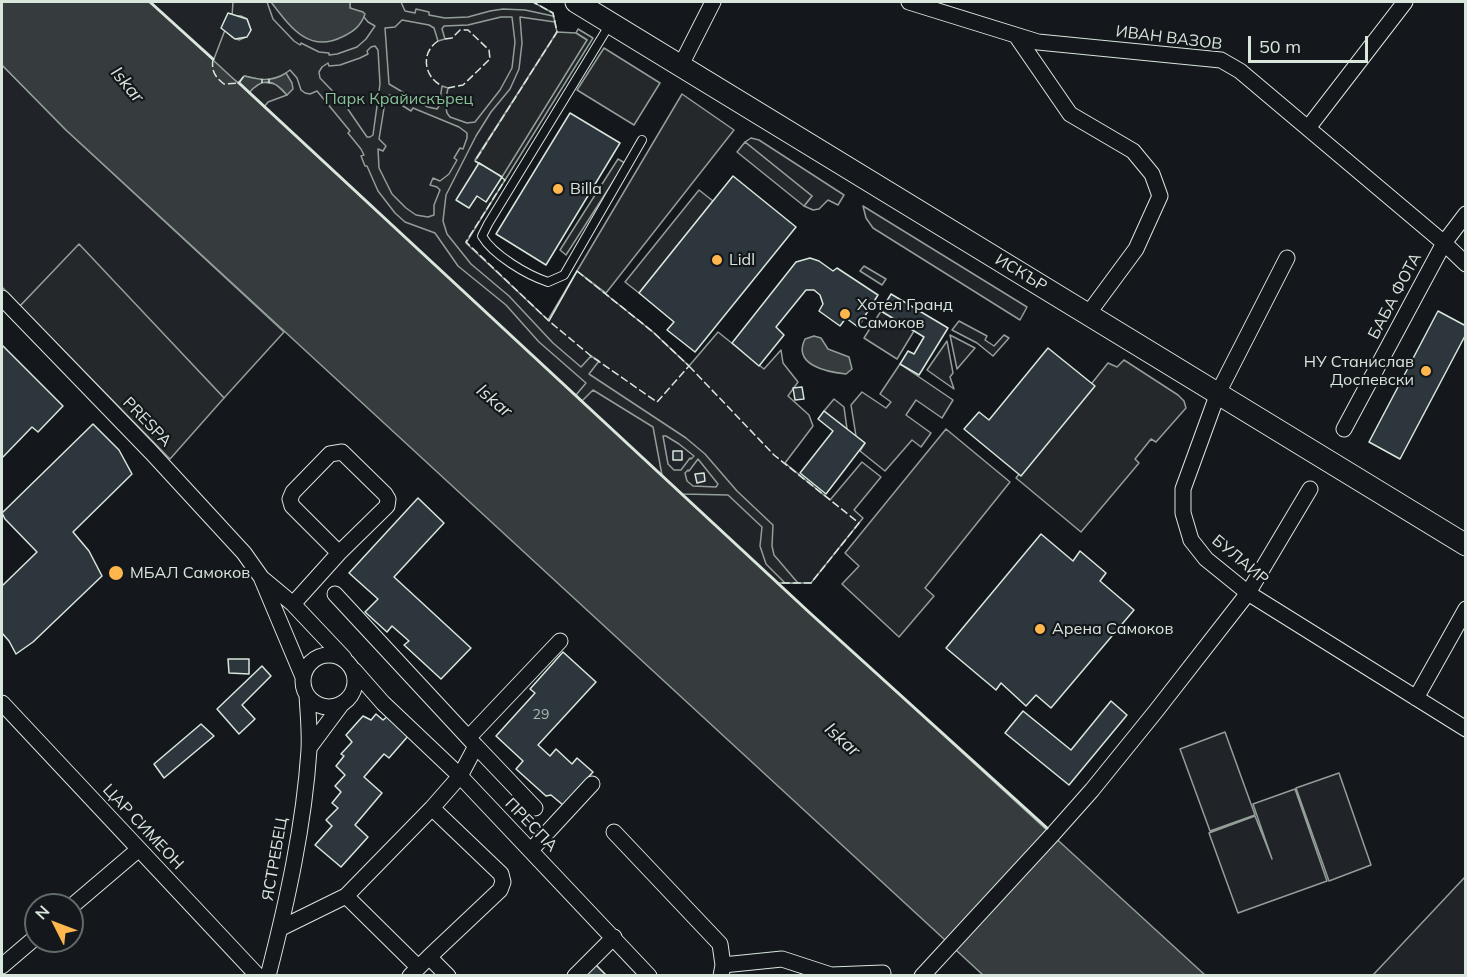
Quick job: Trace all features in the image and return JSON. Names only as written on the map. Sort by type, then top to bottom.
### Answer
[{"type":"main road","name":"ИСКЪР","points":[[576,2],[1466,545]]},
{"type":"street","points":[[681,65],[713,2]]},
{"type":"street","name":"ИВАН ВАЗОВ","points":[[909,2],[1038,42],[1221,60],[1240,71],[1466,264]]},
{"type":"street","points":[[1308,128],[1405,2]]},
{"type":"street","points":[[1017,37],[1070,114],[1133,151],[1152,174],[1160,196],[1136,249],[1088,314]]},
{"type":"street","name":"БАБА ФОТА","points":[[1344,429],[1444,243],[1466,214]]},
{"type":"street","name":"БУЛАИР","points":[[1287,258],[1218,393],[1183,489],[1183,513],[1191,540],[1206,559],[1248,593],[1466,729]]},
{"type":"street","name":"PRESPA","points":[[2,298],[203,507],[244,553],[261,577]]},
{"type":"street","points":[[293,604],[339,552],[387,506],[386,494],[342,452],[330,454],[293,492],[290,499],[292,506],[339,552]]},
{"type":"street","points":[[922,975],[1053,834],[1156,711],[1248,593],[1310,489]]},
{"type":"street","points":[[261,577],[303,677],[307,695],[319,705],[333,707],[341,705],[352,694],[356,686],[350,665],[332,654],[316,658],[305,669],[303,677]]},
{"type":"street","name":"ПРЕСПА","points":[[261,577],[293,604],[383,702],[460,776],[649,975]]},
{"type":"street","points":[[335,594],[535,808]]},
{"type":"street","points":[[1416,698],[1466,609]]},
{"type":"street","points":[[280,928],[346,896],[432,808],[460,776],[473,742],[560,641]]},
{"type":"street","name":"ПРЕСПА","points":[[352,694],[383,702]]},
{"type":"street","name":"ЯСТРЕБЕЦ","points":[[268,975],[296,847],[309,748],[307,695]]},
{"type":"street","name":"ЯСТРЕБЕЦ","points":[[309,748],[341,705]]},
{"type":"street","name":"ЦАР СИМЕОН","points":[[3,707],[258,975]]},
{"type":"street","points":[[531,850],[592,784]]},
{"type":"street","points":[[419,967],[500,890],[503,882],[501,874],[432,808]]},
{"type":"street","points":[[614,832],[720,944],[722,970],[782,959],[831,975],[884,973]]},
{"type":"street","points":[[84,896],[139,849]]},
{"type":"street","points":[[346,896],[419,967],[448,975]]},
{"type":"street","points":[[575,975],[614,937]]},
{"type":"street","points":[[2,966],[24,947]]},
{"type":"lane","points":[[611,23],[482,236],[488,245],[533,277],[548,282],[564,274],[642,140]]},
{"type":"green space","name":"Парк Крайискърец","points":[[150,2],[533,2],[553,13],[557,32],[475,160],[587,40],[576,33],[578,29],[593,38],[466,243],[548,320],[577,271],[653,332],[689,366],[718,332],[764,369],[781,350],[783,363],[798,382],[788,396],[809,415],[813,426],[785,463],[830,500],[862,462],[881,477],[854,510],[863,518],[811,583],[778,583]]},
{"type":"green space","points":[[2,65],[66,130],[284,332],[224,398],[79,245],[20,306],[2,287]]},
{"type":"green space","points":[[751,138],[759,140],[844,195],[838,205],[828,200],[819,209],[813,210],[804,206],[812,196],[745,142]]},
{"type":"green space","points":[[863,206],[1027,307],[1020,320],[873,228],[866,218]]},
{"type":"green space","points":[[864,266],[886,279],[882,285],[860,271]]},
{"type":"green space","points":[[881,311],[914,331],[897,359],[864,338]]},
{"type":"green space","points":[[959,321],[987,336],[985,340],[994,346],[1004,335],[1009,338],[993,356],[977,343],[952,330]]},
{"type":"green space","points":[[950,335],[975,348],[957,369]]},
{"type":"green space","points":[[947,341],[953,373],[950,377],[954,389],[927,370]]},
{"type":"green space","points":[[900,364],[953,400],[942,418],[916,400],[906,415],[931,433],[921,447],[912,440],[885,471],[860,451],[865,443],[856,436],[851,405],[862,392],[886,408],[891,402],[880,394]]},
{"type":"green space","points":[[834,399],[844,407],[847,429],[824,411]]},
{"type":"green space","points":[[1225,732],[1255,815],[1210,831],[1180,749]]},
{"type":"green space","points":[[1339,773],[1371,865],[1329,881],[1296,788]]},
{"type":"green space","points":[[1295,789],[1327,881],[1238,913],[1209,833],[1255,816],[1272,859],[1253,804]]},
{"type":"green space","points":[[1465,877],[1465,975],[1373,975]]},
{"type":"shaded area","points":[[233,2],[267,2],[273,19],[294,41],[319,52],[329,53],[329,55],[357,47],[375,26],[368,22],[364,14],[350,8],[350,2],[401,2],[405,11],[415,13],[416,9],[429,12],[429,15],[445,18],[468,17],[503,9],[525,10],[553,16],[555,22],[520,17],[522,43],[519,69],[510,89],[491,112],[476,136],[446,195],[443,221],[447,234],[471,264],[509,296],[553,343],[581,367],[591,356],[599,361],[589,374],[686,438],[705,454],[737,491],[773,525],[774,555],[798,583],[785,583],[766,564],[760,546],[762,527],[728,495],[682,494],[662,475],[653,427],[593,390],[582,401],[576,395],[586,383],[539,342],[506,305],[458,266],[435,233],[405,222],[395,213],[378,191],[365,166],[361,149],[348,133],[350,131],[317,91],[310,94],[301,90],[297,78],[290,70],[278,79],[262,80],[245,76],[239,83],[212,64],[225,30],[239,40],[246,37],[251,30],[247,19],[232,16]],"holes":[[[501,17],[512,17],[515,42],[512,68],[500,90],[475,122],[467,123],[450,117],[445,103],[448,88],[442,86],[437,109],[428,107],[389,84],[385,28],[395,27],[402,20],[429,25],[434,28],[438,41],[445,39],[442,29],[444,26],[468,25]],[[375,46],[378,50],[380,84],[373,135],[367,137],[343,102],[320,78],[319,72],[328,63],[329,66],[340,65],[360,58],[368,54],[367,51]],[[390,95],[402,101],[400,104],[411,111],[413,108],[459,127],[467,133],[463,149],[460,148],[454,158],[457,160],[449,174],[440,181],[433,178],[430,185],[440,190],[434,205],[434,215],[428,217],[416,215],[406,208],[392,194],[379,168],[378,149],[383,151],[386,146],[379,139],[386,96]],[[663,436],[679,444],[694,456],[681,470],[674,470],[668,464]],[[698,459],[718,484],[716,487],[693,486],[687,481],[685,473]]]},
{"type":"shaded area","points":[[557,32],[576,33],[587,40],[502,177],[475,161]]},
{"type":"shaded area","points":[[604,48],[660,83],[634,125],[577,90]]},
{"type":"shaded area","points":[[262,82],[276,84],[287,95],[268,102],[264,107],[248,93],[255,85]]},
{"type":"shaded area","points":[[682,94],[734,130],[606,293],[577,271]]},
{"type":"shaded area","points":[[745,142],[812,196],[804,206],[737,152]]},
{"type":"shaded area","points":[[618,159],[625,163],[566,255],[560,250]]},
{"type":"shaded area","points":[[699,190],[713,201],[639,293],[625,282]]},
{"type":"shaded area","points":[[79,244],[224,398],[170,459],[20,306]]},
{"type":"shaded area","points":[[1124,360],[1178,395],[1184,401],[1186,408],[1156,442],[1151,439],[1135,459],[1139,463],[1081,532],[1016,478],[1108,363],[1117,367]]},
{"type":"shaded area","points":[[946,429],[1010,482],[925,588],[934,596],[899,637],[842,584],[859,566],[845,553]]},
{"type":"water","name":"Iskar","points":[[2,2],[150,2],[238,83],[244,76],[266,79],[276,78],[286,73],[293,89],[287,95],[273,83],[268,82],[259,84],[249,93],[811,614],[1205,975],[983,975],[66,130],[2,65]]},
{"type":"water","points":[[271,2],[350,2],[350,8],[365,14],[359,25],[350,33],[330,41],[319,42],[309,39],[292,28]]},
{"type":"water","points":[[814,336],[821,338],[828,349],[849,357],[852,369],[846,374],[838,373],[821,369],[807,361],[802,348],[805,339]]},
{"type":"building","points":[[228,13],[247,19],[251,30],[247,37],[235,39],[221,28]]},
{"type":"building","name":"Billa","points":[[570,113],[620,143],[546,265],[496,234]]},
{"type":"building","points":[[479,163],[502,177],[486,202],[477,196],[469,208],[456,200]]},
{"type":"building","name":"Lidl","points":[[733,176],[796,227],[695,352],[667,330],[674,322],[639,293]]},
{"type":"building","name":"Хотел Гранд Самоков","points":[[810,258],[819,261],[833,271],[837,268],[878,295],[858,327],[846,318],[840,326],[819,311],[823,304],[820,295],[814,290],[806,290],[776,327],[784,335],[759,366],[732,343],[796,262]]},
{"type":"building","points":[[891,294],[948,328],[919,375],[900,364],[908,351],[914,354],[924,337],[881,311]]},
{"type":"building","points":[[1438,311],[1466,326],[1466,334],[1400,459],[1369,442]]},
{"type":"building","points":[[2,345],[63,406],[38,432],[32,427],[2,458]]},
{"type":"building","points":[[1048,348],[1095,386],[1021,476],[964,429],[979,412],[989,420]]},
{"type":"building","points":[[802,387],[804,399],[795,400],[793,388]]},
{"type":"building","points":[[824,411],[865,443],[826,494],[800,473],[833,431],[818,419]]},
{"type":"building","points":[[93,424],[119,450],[132,474],[73,532],[89,551],[102,576],[33,642],[16,654],[2,633],[2,586],[37,552],[2,513]]},
{"type":"building","points":[[673,451],[682,451],[682,460],[673,460]]},
{"type":"building","points":[[704,473],[705,481],[697,483],[695,474]]},
{"type":"building","points":[[418,498],[444,523],[394,577],[471,648],[441,679],[404,645],[409,641],[392,626],[387,632],[365,612],[378,599],[349,573]]},
{"type":"building","name":"Арена Самоков","points":[[1041,534],[1073,561],[1080,551],[1106,573],[1100,581],[1134,610],[1051,708],[1036,695],[1026,706],[1001,683],[996,690],[946,648]]},
{"type":"building","points":[[563,652],[596,682],[538,745],[550,756],[556,749],[572,764],[577,758],[593,772],[563,805],[551,795],[546,796],[516,769],[523,761],[496,736],[535,693],[530,689]]},
{"type":"building","points":[[228,659],[249,659],[249,674],[229,673]]},
{"type":"building","points":[[262,666],[271,676],[242,705],[255,719],[239,734],[217,709]]},
{"type":"building","points":[[1111,701],[1127,715],[1069,785],[1005,733],[1023,711],[1071,750]]},
{"type":"building","points":[[376,714],[383,720],[388,716],[409,735],[389,758],[384,754],[364,777],[382,793],[355,825],[368,837],[341,867],[315,845],[332,826],[326,820],[338,808],[332,803],[341,792],[335,786],[345,775],[336,766],[344,756],[341,754],[352,742],[346,735],[363,716],[371,720]]},
{"type":"building","points":[[201,724],[214,736],[164,778],[154,764]]},
{"type":"building","points":[[595,964],[607,976],[584,976]]},
{"type":"fence","points":[[482,165],[475,161],[557,32],[553,13],[533,2]]},
{"type":"fence","points":[[445,39],[452,38],[460,30],[468,30],[489,50],[490,59],[463,85],[448,88]]},
{"type":"fence","points":[[438,41],[428,52],[426,65],[431,77],[442,86]]},
{"type":"fence","points":[[213,59],[214,73],[224,84],[239,83],[244,76]]},
{"type":"fence","points":[[500,176],[505,180],[466,242],[549,321],[577,271]]},
{"type":"fence","points":[[577,271],[653,332],[689,366],[657,402],[591,356],[549,321],[577,271]]},
{"type":"fence","points":[[689,366],[774,455],[859,523],[811,583],[778,583]]},
{"type":"wall","points":[[150,2],[213,59]]},
{"type":"wall","points":[[239,83],[811,614],[1047,828]]},
{"type":"place","name":"Billa","points":[[558,189]]},
{"type":"place","name":"Lidl","points":[[717,260]]},
{"type":"place","name":"Хотел Гранд Самоков","points":[[845,314]]},
{"type":"place","name":"НУ Станислав Доспевски","points":[[1426,371]]},
{"type":"place","name":"МБАЛ Самоков","points":[[116,573]]},
{"type":"place","name":"Арена Самоков","points":[[1040,629]]}]
